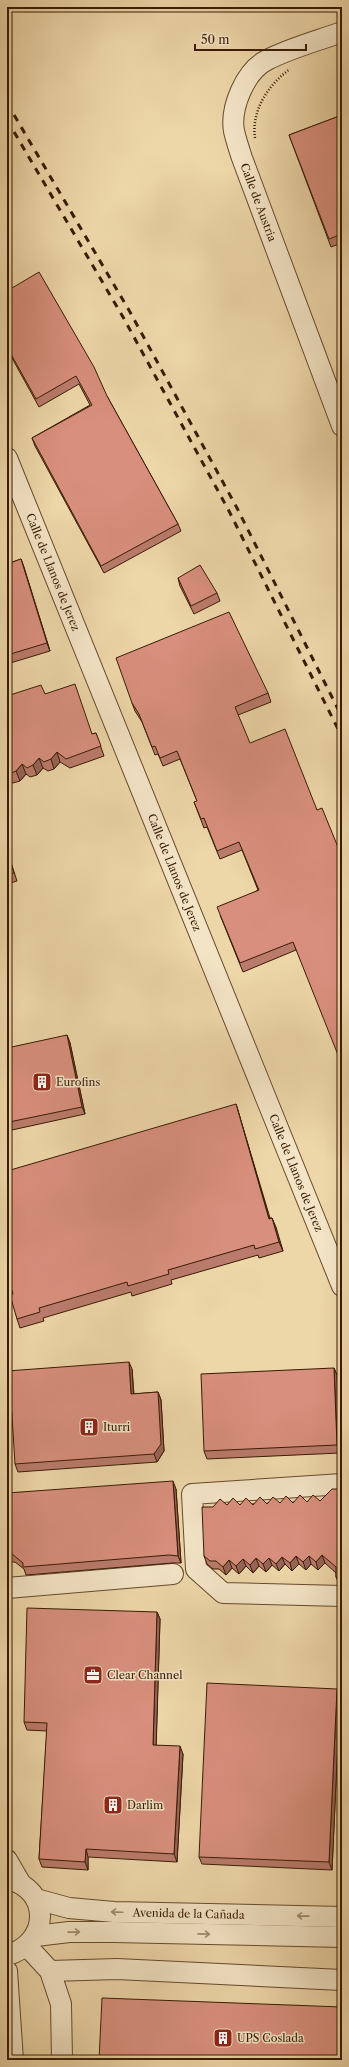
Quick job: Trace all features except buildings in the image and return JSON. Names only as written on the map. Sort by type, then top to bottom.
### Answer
[{"type":"street","name":"Calle de Austria","points":[[342,32],[266,60],[255,70],[243,86],[234,105],[234,131],[242,158],[342,426]]},
{"type":"street","name":"Calle de Llanos de Jerez","points":[[7,458],[342,1286]]},
{"type":"street","points":[[342,1484],[192,1494],[196,1569],[223,1592],[342,1596]]},
{"type":"street","points":[[7,1588],[173,1574]]},
{"type":"street","points":[[7,1860],[14,1882],[30,1890],[40,1909],[40,1923],[31,1941],[50,1971],[61,2004],[62,2060]]},
{"type":"street","name":"Avenida de la Cañada","points":[[36,1899],[69,1908],[114,1912],[339,1913]]},
{"type":"street","name":"Avenida de la Cañada","points":[[7,1955],[17,1953],[31,1941],[69,1932],[342,1937]]},
{"type":"street","points":[[50,1971],[117,1969],[342,1980]]},
{"type":"street","points":[[7,1971],[13,2060]]},
{"type":"path","points":[[262,100],[279,78],[296,65]]},
{"type":"railway","points":[[7,103],[130,312],[237,508],[342,717]]},
{"type":"railway","points":[[7,120],[123,317],[229,511],[342,737]]},
{"type":"place","name":"Eurofins","points":[[42,1082]]},
{"type":"place","name":"Iturri","points":[[89,1427]]},
{"type":"place","name":"Clear Channel","points":[[93,1675]]},
{"type":"place","name":"Darlim","points":[[113,1805]]},
{"type":"place","name":"UPS Coslada","points":[[223,2038]]}]
